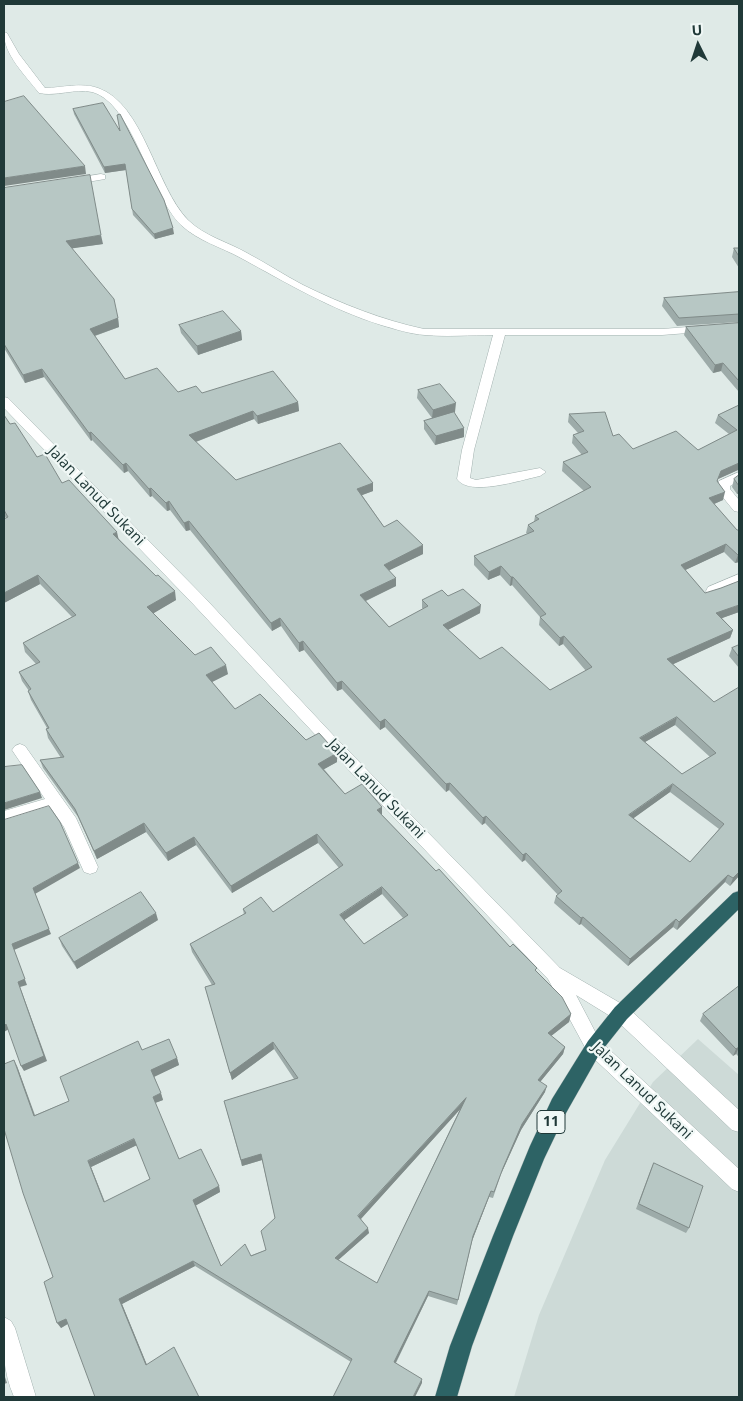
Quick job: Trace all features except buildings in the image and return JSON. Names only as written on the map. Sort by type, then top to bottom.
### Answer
[{"type":"highway","name":"11","points":[[446,1397],[461,1346],[536,1153],[559,1106],[594,1047],[621,1013],[739,898]]},
{"type":"street","points":[[4,35],[15,55],[42,90],[93,90],[110,98],[127,119],[167,197],[184,222],[202,235],[242,254],[322,298],[404,328],[424,332],[662,332],[739,326]]},
{"type":"street","points":[[62,183],[101,177]]},
{"type":"street","points":[[500,332],[468,450],[463,479],[468,483],[476,484],[540,472]]},
{"type":"street","name":"Jalan Lanud Sukani","points":[[4,401],[199,601],[329,740],[554,973],[594,1047],[739,1182]]},
{"type":"street","points":[[739,476],[724,484],[722,490],[739,508]]},
{"type":"street","points":[[713,591],[739,579]]},
{"type":"street","points":[[20,750],[70,824],[90,867]]},
{"type":"street","points":[[4,818],[55,803]]},
{"type":"street","points":[[554,973],[621,1013],[739,1123]]},
{"type":"street","points":[[4,1328],[25,1397]]},
{"type":"shaded area","points":[[698,1039],[739,1075],[739,1397],[514,1397],[539,1315],[605,1160],[653,1082]]}]
